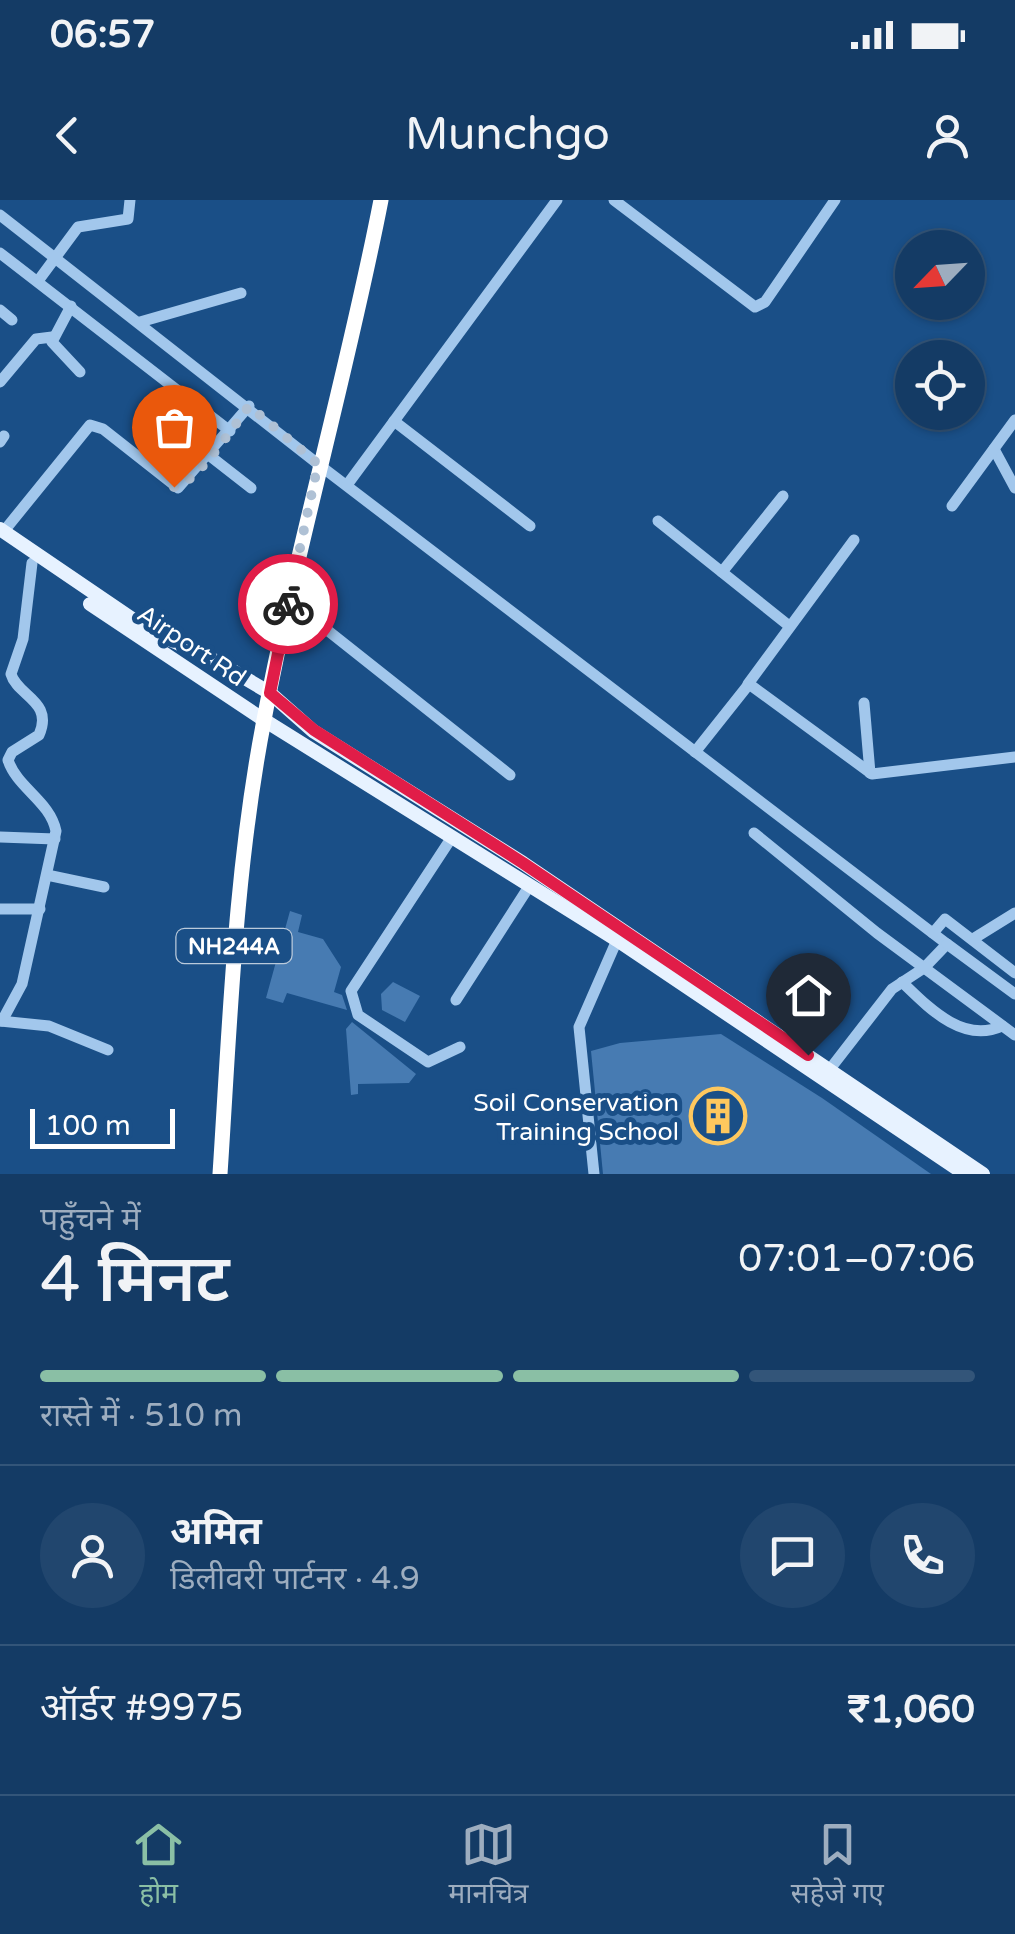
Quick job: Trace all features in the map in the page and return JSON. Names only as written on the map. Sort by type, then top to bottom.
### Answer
[{"type":"highway","name":"NH244A","points":[[220,1174],[238,880],[264,720],[318,464],[357,325],[381,200]]},
{"type":"main road","name":"Airport Rd","points":[[1,534],[32,564],[264,720],[617,940],[965,1174]]},
{"type":"main road","points":[[1,534],[147,629],[216,661],[270,693],[314,730],[523,863],[982,1174]]},
{"type":"street","points":[[40,278],[80,226],[128,219],[130,200]]},
{"type":"street","points":[[348,485],[557,200]]},
{"type":"street","points":[[614,200],[755,307],[765,302],[835,200]]},
{"type":"street","points":[[0,215],[53,260],[249,406],[318,464],[933,933],[944,947],[1015,994]]},
{"type":"street","points":[[0,252],[40,278],[230,432]]},
{"type":"street","points":[[140,322],[241,293]]},
{"type":"street","points":[[71,306],[52,337],[56,351],[80,372]]},
{"type":"street","points":[[0,310],[12,320]]},
{"type":"street","points":[[0,382],[36,339],[52,337]]},
{"type":"street","points":[[1,534],[92,424],[176,488],[210,456],[249,406]]},
{"type":"street","points":[[952,506],[1015,420]]},
{"type":"street","points":[[394,421],[530,526]]},
{"type":"street","points":[[994,449],[1015,488]]},
{"type":"street","points":[[210,456],[250,488]]},
{"type":"street","points":[[722,572],[784,496]]},
{"type":"street","points":[[658,521],[788,625]]},
{"type":"street","points":[[695,752],[854,540]]},
{"type":"street","points":[[32,564],[23,639],[11,674],[16,686],[35,699],[43,724],[39,735],[4,758],[52,817],[55,839],[22,984],[1,1021],[48,1026],[108,1050]]},
{"type":"street","points":[[288,603],[318,622],[510,775]]},
{"type":"street","points":[[748,684],[870,773],[898,775],[1015,757]]},
{"type":"street","points":[[864,704],[870,773]]},
{"type":"street","points":[[754,834],[1015,1035]]},
{"type":"street","points":[[0,837],[55,839]]},
{"type":"street","points":[[452,837],[351,991],[358,1015],[428,1062],[460,1047]]},
{"type":"street","points":[[48,875],[104,887]]},
{"type":"street","points":[[456,1000],[530,885]]},
{"type":"street","points":[[0,909],[40,908]]},
{"type":"street","points":[[973,940],[1015,913]]},
{"type":"street","points":[[933,933],[946,919],[1015,974]]},
{"type":"street","points":[[594,1174],[580,1027],[617,940]]},
{"type":"street","points":[[830,1069],[872,1010],[902,982],[928,965],[944,947]]},
{"type":"street","points":[[902,982],[942,1017],[970,1031],[983,1034],[1002,1026]]},
{"type":"building","points":[[290,911],[302,915],[298,932],[323,939],[341,967],[334,992],[342,995],[347,1010],[287,993],[283,1003],[266,998]]},
{"type":"building","points":[[393,982],[420,996],[405,1022],[382,1010],[381,994]]},
{"type":"building","points":[[352,1022],[416,1074],[409,1083],[358,1084],[358,1094],[351,1095],[346,1029]]},
{"type":"building","name":"Soil Conservation Training School","points":[[721,1034],[931,1174],[603,1174],[591,1051],[620,1043]]},
{"type":"way so far","points":[[174,487],[184,484],[200,468],[249,406],[318,464],[288,604]]},
{"type":"place","name":"Soil Conservation Training School","points":[[718,1116]]},
{"type":"route","points":[[288,604],[270,693],[314,730],[523,863],[808,1055]]}]
